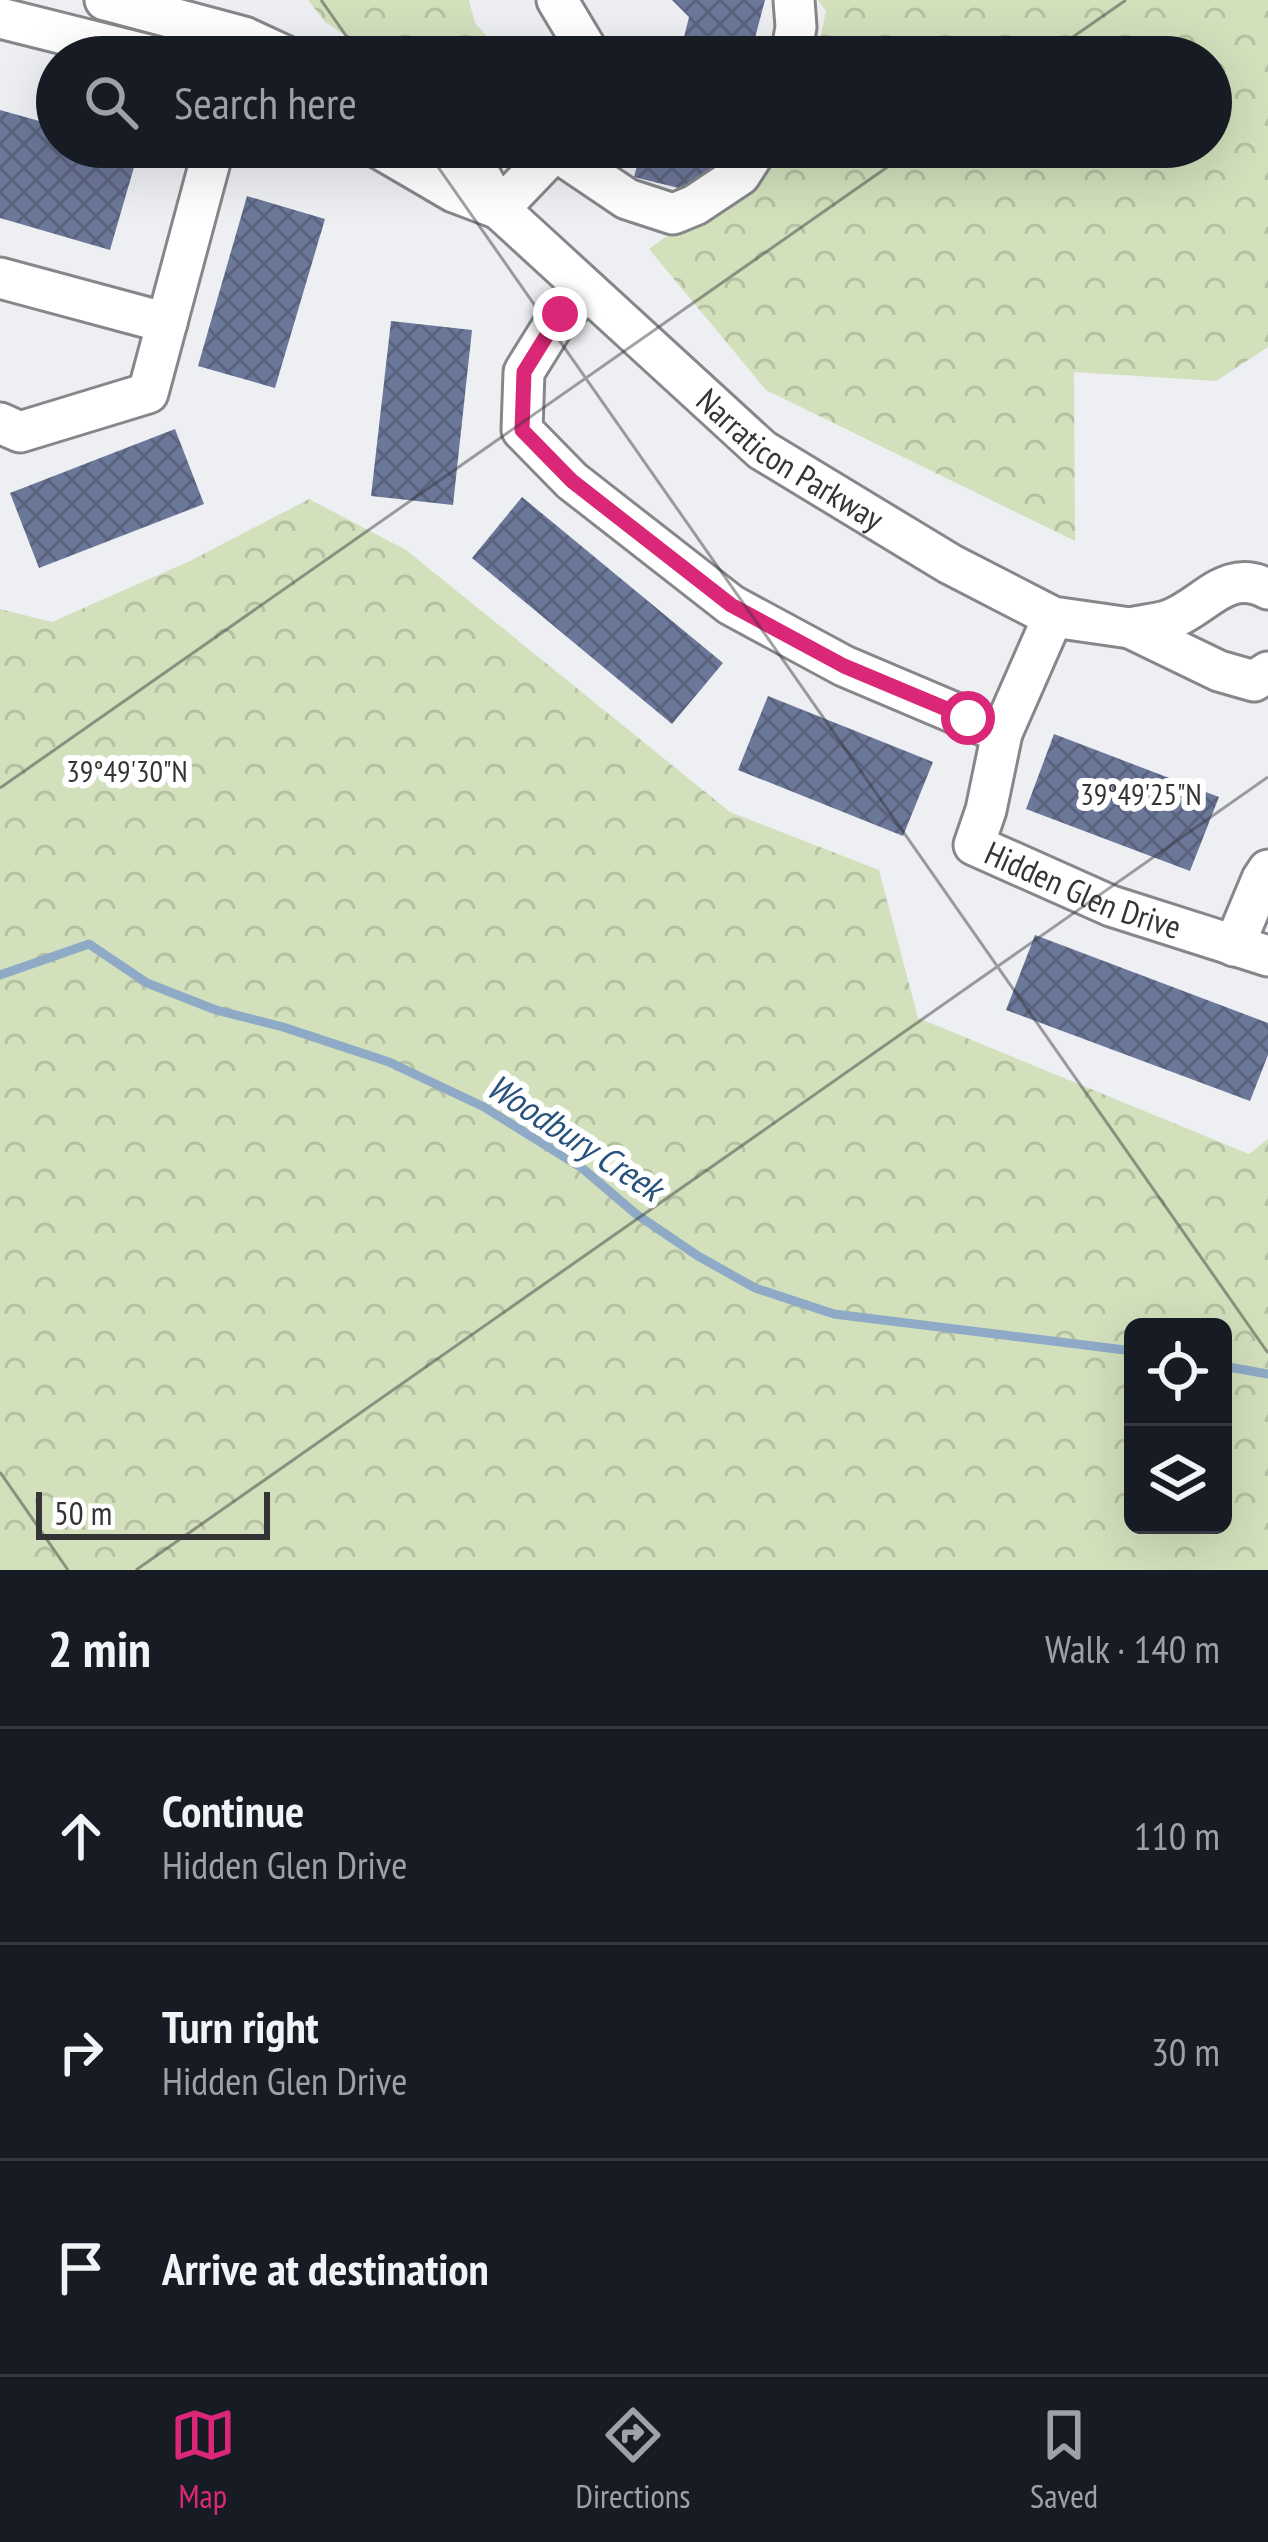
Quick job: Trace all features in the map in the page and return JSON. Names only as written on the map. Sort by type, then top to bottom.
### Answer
[{"type":"street","points":[[105,0],[245,31]]},
{"type":"street","points":[[557,0],[579,36]]},
{"type":"street","points":[[794,0],[794,36]]},
{"type":"street","points":[[0,18],[72,36]]},
{"type":"street","points":[[0,423],[20,432],[148,392],[208,168]]},
{"type":"street","name":"Narraticon Parkway","points":[[413,168],[454,192],[499,209]]},
{"type":"street","name":"Narraticon Parkway","points":[[470,168],[499,209],[762,450],[950,564],[1053,617],[1130,628]]},
{"type":"street","points":[[499,209],[537,168]]},
{"type":"street","points":[[581,168],[627,200],[673,214],[695,205],[744,168]]},
{"type":"street","points":[[0,278],[167,323]]},
{"type":"street","points":[[589,292],[560,314],[524,372],[522,430],[572,481],[731,605],[844,666],[1001,733]]},
{"type":"street","points":[[1130,628],[1172,620],[1233,582],[1268,589]]},
{"type":"street","name":"Hidden Glen Drive","points":[[1053,617],[1001,733],[974,845],[1111,906],[1251,951],[1262,879],[1268,870]]},
{"type":"street","points":[[1130,628],[1219,671],[1254,681],[1268,672]]},
{"type":"green space","points":[[308,0],[469,0],[475,23],[487,36],[346,36],[325,22]]},
{"type":"green space","points":[[818,0],[1268,0],[1268,347],[1216,381],[1074,372],[1075,541],[766,390],[649,249],[760,168],[1232,168],[1232,36],[821,36],[826,11]]},
{"type":"green space","points":[[309,499],[406,550],[730,812],[879,870],[918,1018],[1249,1154],[1268,1139],[1268,1570],[0,1570],[0,609],[52,622],[190,561]]},
{"type":"building","points":[[672,0],[765,0],[756,36],[684,36],[689,17]]},
{"type":"building","points":[[0,110],[36,120],[36,168],[134,168],[110,250],[0,218]]},
{"type":"building","points":[[636,168],[711,168],[708,179],[695,192],[634,177]]},
{"type":"building","points":[[247,196],[325,219],[275,388],[198,366]]},
{"type":"building","points":[[391,321],[472,330],[453,505],[371,496]]},
{"type":"building","points":[[175,429],[204,504],[39,568],[10,493]]},
{"type":"building","points":[[522,497],[723,663],[672,724],[472,558]]},
{"type":"building","points":[[768,696],[933,762],[903,836],[738,770]]},
{"type":"building","points":[[1054,734],[1219,797],[1190,871],[1026,809]]},
{"type":"building","points":[[1035,935],[1268,1023],[1268,1055],[1250,1101],[1006,1010]]},
{"type":"waterway","name":"Woodbury Creek","points":[[0,975],[89,944],[147,983],[216,1010],[389,1062],[484,1107],[582,1168],[636,1214],[698,1256],[755,1288],[834,1314],[1124,1350]]},
{"type":"waterway","name":"Woodbury Creek","points":[[1232,1368],[1268,1374]]},
{"type":"route","points":[[560,314],[524,372],[522,430],[572,481],[731,605],[844,666],[968,718]]}]
